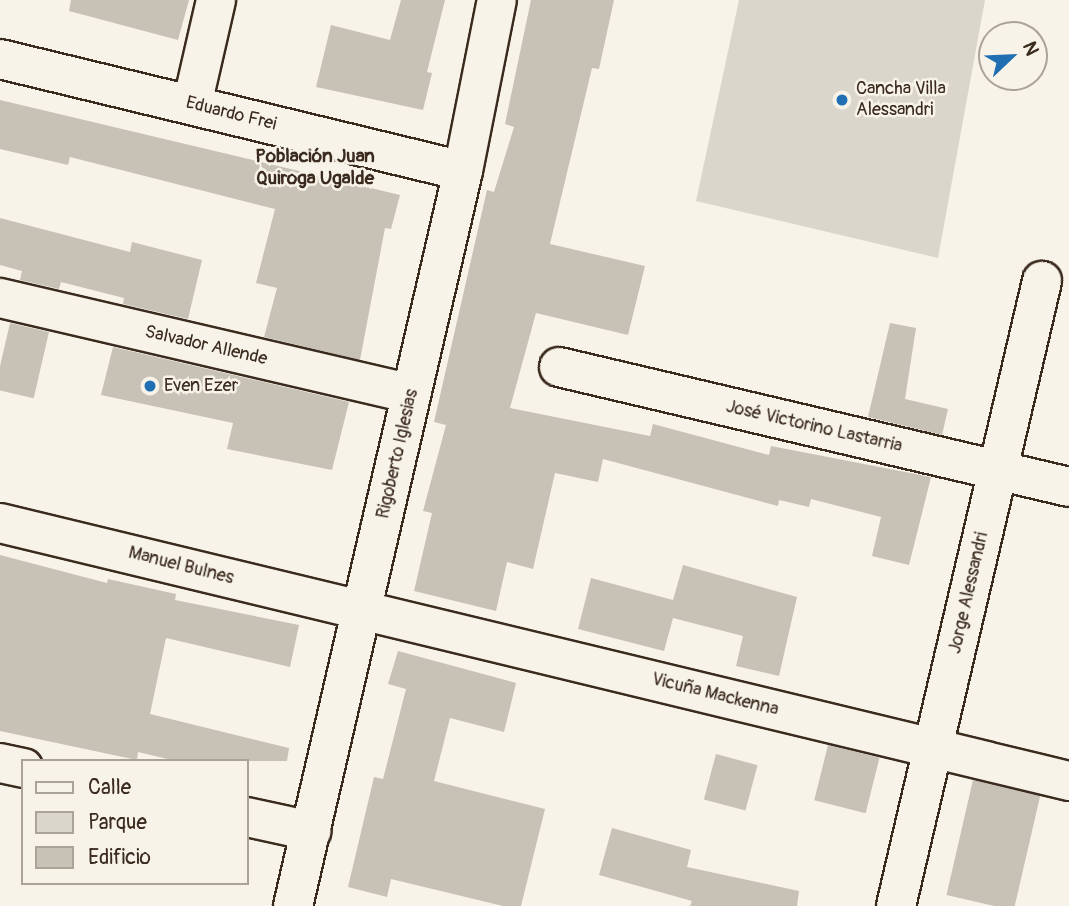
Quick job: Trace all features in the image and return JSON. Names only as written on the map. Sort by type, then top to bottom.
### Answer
[{"type":"street","points":[[192,105],[216,0]]},
{"type":"street","name":"Rigoberto Iglesias","points":[[293,906],[463,171],[497,0]]},
{"type":"street","name":"Eduardo Frei","points":[[0,59],[463,171]]},
{"type":"street","name":"Jorge Alessandri","points":[[896,906],[1042,281]]},
{"type":"street","name":"Salvador Allende","points":[[0,298],[411,394]]},
{"type":"street","name":"José Victorino Lastarria","points":[[559,367],[1069,486]]},
{"type":"street","name":"Manuel Bulnes","points":[[0,523],[362,610]]},
{"type":"street","name":"Vicuña Mackenna","points":[[362,610],[1069,780]]},
{"type":"street","points":[[0,763],[21,768]]},
{"type":"street","points":[[248,817],[311,831]]},
{"type":"green space","name":"Cancha Villa Alessandri","points":[[739,0],[985,0],[981,21],[978,21],[978,38],[938,258],[696,201]]},
{"type":"building","points":[[71,0],[189,0],[178,40],[69,11]]},
{"type":"building","points":[[401,0],[445,0],[427,72],[432,73],[423,110],[316,87],[331,25],[390,40]]},
{"type":"building","points":[[531,0],[614,0],[599,69],[592,68],[550,244],[645,266],[628,335],[536,313],[510,408],[650,436],[653,424],[769,455],[771,446],[931,477],[909,565],[872,556],[881,517],[811,499],[809,507],[779,500],[778,506],[603,459],[598,482],[555,473],[533,569],[507,562],[496,611],[414,591],[432,513],[423,511],[446,425],[434,422],[487,190],[494,192],[514,127],[505,124]]},
{"type":"building","points":[[0,100],[400,195],[391,229],[385,228],[360,360],[264,337],[277,288],[256,283],[275,209],[70,157],[68,165],[0,149]]},
{"type":"building","points":[[0,218],[130,252],[132,242],[202,260],[188,319],[123,304],[124,298],[61,282],[59,289],[20,280],[22,271],[0,265]]},
{"type":"building","points":[[10,323],[49,332],[34,398],[0,390],[0,366]]},
{"type":"building","points":[[890,323],[916,328],[905,399],[948,409],[942,435],[868,417]]},
{"type":"building","points":[[113,347],[349,402],[332,470],[227,449],[233,423],[101,395]]},
{"type":"building","points":[[0,555],[107,583],[108,579],[176,594],[175,600],[299,625],[290,667],[166,638],[150,714],[289,748],[287,761],[168,759],[138,752],[137,759],[132,759],[0,731]]},
{"type":"building","points":[[683,565],[797,597],[779,676],[736,666],[743,636],[673,618],[664,651],[578,629],[591,578],[673,600]]},
{"type":"building","points":[[398,651],[516,683],[504,732],[450,718],[434,781],[545,809],[521,906],[503,906],[391,879],[387,897],[348,887],[374,777],[383,779],[406,689],[388,684]]},
{"type":"building","points":[[828,745],[879,758],[866,813],[814,800]]},
{"type":"building","points":[[716,754],[758,765],[745,811],[704,799]]},
{"type":"building","points":[[973,780],[1040,796],[1015,906],[994,906],[946,895]]},
{"type":"building","points":[[612,828],[691,850],[687,867],[799,891],[797,906],[690,906],[692,901],[599,875]]},
{"type":"place","name":"Cancha Villa Alessandri","points":[[842,100]]},
{"type":"place","name":"Even Ezer","points":[[150,386]]},
{"type":"district","name":"Población Juan Quiroga Ugalde","points":[[315,168]]}]
